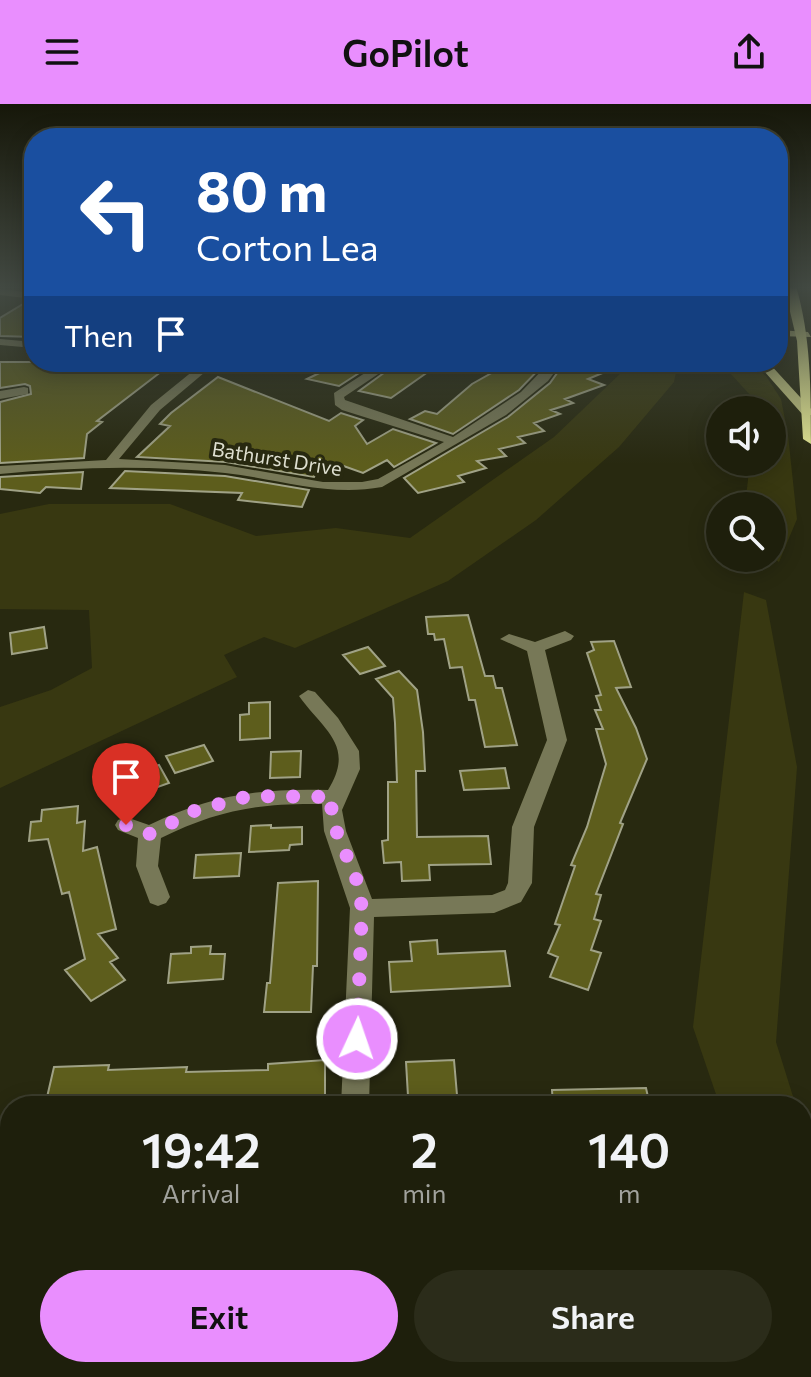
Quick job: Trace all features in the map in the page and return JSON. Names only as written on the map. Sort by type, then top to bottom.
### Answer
[{"type":"highway","points":[[808,345],[807,412],[811,439]]},
{"type":"main road","points":[[771,372],[807,412]]},
{"type":"street","points":[[110,463],[129,434],[198,372]]},
{"type":"street","points":[[374,372],[338,396],[339,402],[346,407],[453,441]]},
{"type":"street","name":"Bathurst Drive","points":[[0,470],[110,463],[181,464],[248,471],[342,490],[382,483],[537,386],[548,372]]},
{"type":"street","points":[[0,395],[24,391]]},
{"type":"street","points":[[509,639],[535,648],[565,636]]},
{"type":"street","points":[[362,908],[494,904],[513,896],[520,883],[523,827],[557,740],[535,648]]},
{"type":"street","points":[[308,696],[349,747],[352,762],[347,778],[332,797],[331,818],[357,881],[362,908],[355,1096]]},
{"type":"street","points":[[126,825],[150,834],[194,811],[249,796],[332,797]]},
{"type":"street","points":[[150,834],[147,866],[158,897]]},
{"type":"shaded area","points":[[622,372],[676,372],[674,382],[619,447],[536,520],[448,581],[295,648],[264,637],[224,655],[237,677],[0,788],[0,707],[51,690],[92,668],[89,610],[0,609],[0,514],[49,504],[170,504],[256,536],[336,528],[410,538],[554,437]]},
{"type":"shaded area","points":[[729,372],[761,372],[779,396],[751,396]]},
{"type":"shaded area","points":[[786,425],[797,519],[786,545],[786,492],[747,492],[748,476],[786,476]]},
{"type":"shaded area","points":[[744,592],[766,600],[797,767],[776,1042],[793,1096],[717,1096],[693,1027]]},
{"type":"building","points":[[0,362],[24,362],[24,372],[161,372],[97,421],[102,422],[87,434],[84,458],[0,463],[0,402],[31,394],[30,386],[25,384],[0,388]]},
{"type":"building","points":[[321,372],[361,372],[339,386],[307,379]]},
{"type":"building","points":[[385,372],[428,372],[391,398],[359,391]]},
{"type":"building","points":[[493,372],[536,372],[519,390],[453,434],[410,419],[425,411],[437,414],[472,384]]},
{"type":"building","points":[[558,372],[605,372],[588,379],[604,385],[565,399],[573,403],[551,410],[560,414],[534,423],[544,431],[518,437],[525,443],[499,449],[506,456],[477,461],[486,468],[458,476],[464,482],[418,493],[404,478],[508,417],[550,383]]},
{"type":"building","points":[[218,377],[329,421],[341,413],[363,420],[355,426],[367,444],[393,429],[436,443],[394,467],[387,460],[363,473],[335,463],[332,466],[320,464],[314,477],[226,462],[137,457],[170,426],[160,424],[171,413]]},
{"type":"building","points":[[125,471],[225,476],[309,490],[302,507],[238,500],[242,493],[110,488]]},
{"type":"building","points":[[83,472],[81,489],[46,487],[40,493],[0,489],[0,477]]},
{"type":"building","points":[[468,615],[485,676],[493,676],[496,688],[502,688],[517,745],[485,747],[475,700],[469,700],[462,667],[450,668],[444,639],[435,640],[434,634],[428,634],[426,617]]},
{"type":"building","points":[[44,627],[47,648],[12,654],[10,633]]},
{"type":"building","points":[[614,641],[631,687],[616,688],[647,759],[620,823],[623,824],[596,894],[601,895],[594,919],[601,921],[591,950],[601,953],[588,990],[550,977],[558,957],[548,953],[560,925],[555,924],[575,866],[571,865],[587,827],[606,764],[596,729],[603,729],[595,710],[601,710],[596,696],[601,695],[587,653],[594,650],[591,642]]},
{"type":"building","points":[[368,647],[385,666],[360,674],[343,655]]},
{"type":"building","points":[[399,671],[417,690],[423,732],[425,771],[416,771],[417,837],[488,836],[491,864],[429,865],[430,880],[402,881],[401,862],[384,863],[382,841],[388,840],[388,782],[397,782],[395,723],[393,698],[376,679]]},
{"type":"building","points":[[270,702],[270,738],[240,740],[240,715],[249,714],[249,703]]},
{"type":"building","points":[[204,745],[213,761],[175,773],[166,756]]},
{"type":"building","points":[[301,751],[300,777],[270,778],[271,752]]},
{"type":"building","points":[[159,765],[169,783],[135,795],[125,776]]},
{"type":"building","points":[[505,768],[509,788],[464,790],[460,771]]},
{"type":"building","points":[[78,806],[77,823],[85,821],[83,851],[97,847],[116,929],[98,934],[118,958],[110,962],[125,980],[91,1001],[65,970],[85,959],[69,892],[62,894],[48,839],[29,841],[31,822],[41,821],[42,810]]},
{"type":"building","points":[[271,825],[271,828],[302,827],[302,844],[290,845],[289,850],[249,852],[251,826]]},
{"type":"building","points":[[241,853],[239,876],[194,878],[196,855]]},
{"type":"building","points":[[318,881],[317,966],[313,966],[311,1012],[264,1012],[267,983],[270,983],[278,883]]},
{"type":"building","points":[[437,940],[438,954],[505,951],[510,986],[391,992],[389,962],[412,961],[410,942]]},
{"type":"building","points":[[211,946],[210,954],[225,954],[223,979],[168,983],[171,954],[191,953],[191,947]]},
{"type":"building","points":[[325,1060],[325,1096],[47,1096],[54,1067],[109,1065],[108,1070],[187,1067],[186,1072],[268,1070],[268,1064]]},
{"type":"building","points":[[454,1060],[457,1095],[408,1096],[406,1062]]},
{"type":"building","points":[[646,1088],[648,1096],[552,1096],[552,1090]]},
{"type":"route","points":[[126,825],[150,834],[194,811],[249,796],[332,797],[331,818],[357,881],[362,908],[357,1039]]}]
